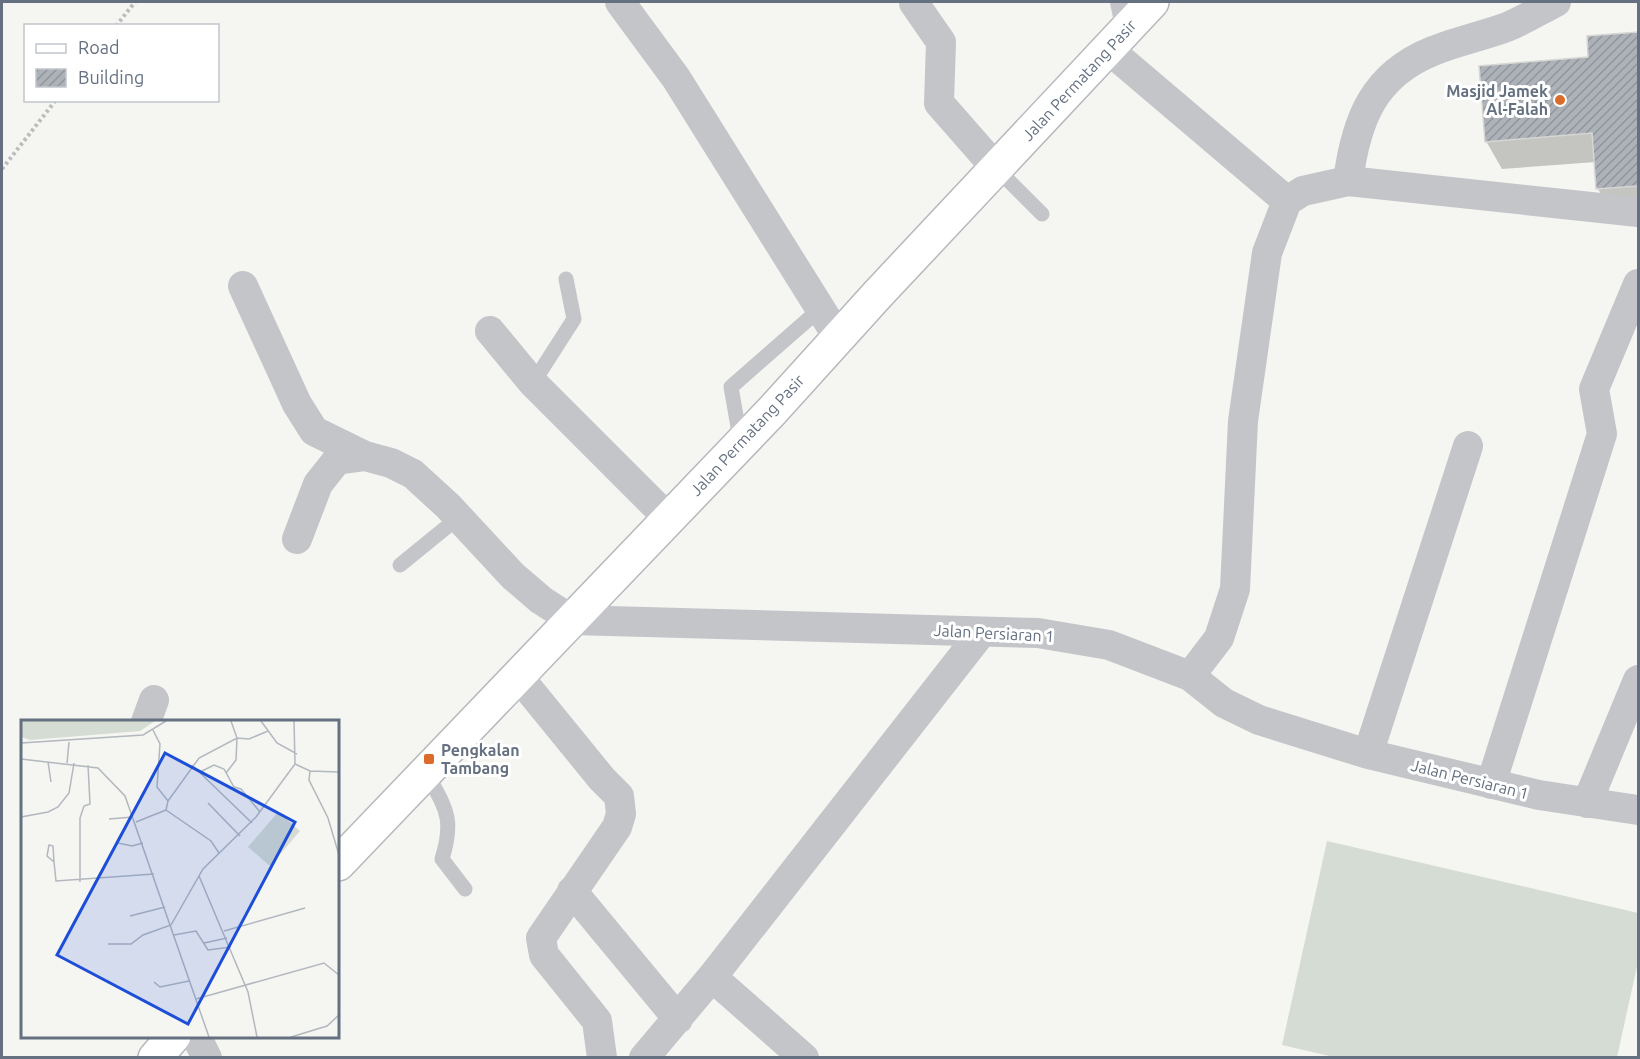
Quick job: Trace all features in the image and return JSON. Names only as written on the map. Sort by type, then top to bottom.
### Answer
[{"type":"main road","name":"Jalan Permatang Pasir","points":[[339,863],[741,444],[1108,49],[1128,13],[1152,2]]},
{"type":"main road","points":[[155,1058],[172,1038]]},
{"type":"street","points":[[620,2],[676,78],[838,337]]},
{"type":"street","points":[[1348,181],[1352,149],[1366,106],[1400,67],[1433,51],[1509,27],[1556,2]]},
{"type":"street","points":[[914,3],[941,42],[939,103],[996,168]]},
{"type":"street","points":[[1108,49],[1287,201]]},
{"type":"street","points":[[1190,676],[1219,638],[1235,589],[1243,421],[1267,253],[1287,201],[1303,190],[1348,181],[1638,212]]},
{"type":"street","points":[[243,286],[297,404],[314,431],[365,456],[391,463],[413,474],[459,517],[513,576],[541,600],[572,620]]},
{"type":"street","points":[[1491,784],[1602,434],[1594,389],[1638,288]]},
{"type":"street","points":[[490,331],[533,383],[668,518]]},
{"type":"street","points":[[1368,754],[1468,446]]},
{"type":"street","points":[[297,539],[318,483],[337,460],[365,456]]},
{"type":"street","name":"Jalan Persiaran 1","points":[[572,620],[1038,633],[1109,645],[1190,676],[1224,703],[1259,720],[1368,754],[1491,784],[1587,803],[1638,810]]},
{"type":"street","points":[[644,1058],[712,977],[981,633]]},
{"type":"street","points":[[518,676],[602,779],[619,796],[621,814],[617,827],[542,938],[544,955],[597,1021],[602,1058]]},
{"type":"street","points":[[1587,803],[1638,680]]},
{"type":"street","points":[[572,891],[678,1019]]},
{"type":"street","points":[[712,977],[804,1058]]},
{"type":"street","points":[[197,1038],[207,1058]]},
{"type":"lane","points":[[996,168],[1042,214]]},
{"type":"lane","points":[[533,383],[574,319],[566,279]]},
{"type":"lane","points":[[741,444],[731,387],[820,309]]},
{"type":"lane","points":[[400,565],[459,517]]},
{"type":"lane","points":[[426,772],[448,814],[450,835],[442,859],[465,889]]},
{"type":"path","points":[[118,24],[135,2]]},
{"type":"path","points":[[2,169],[54,102]]},
{"type":"shaded area","points":[[1327,841],[1638,913],[1638,962],[1617,1057],[1338,1058],[1282,1045]]},
{"type":"building","name":"Masjid Jamek Al-Falah","points":[[1638,32],[1638,186],[1596,189],[1592,133],[1485,142],[1479,66],[1588,57],[1587,36]]},
{"type":"place","name":"Masjid Jamek Al-Falah","points":[[1560,100]]},
{"type":"place","name":"Pengkalan Tambang","points":[[429,759]]}]
